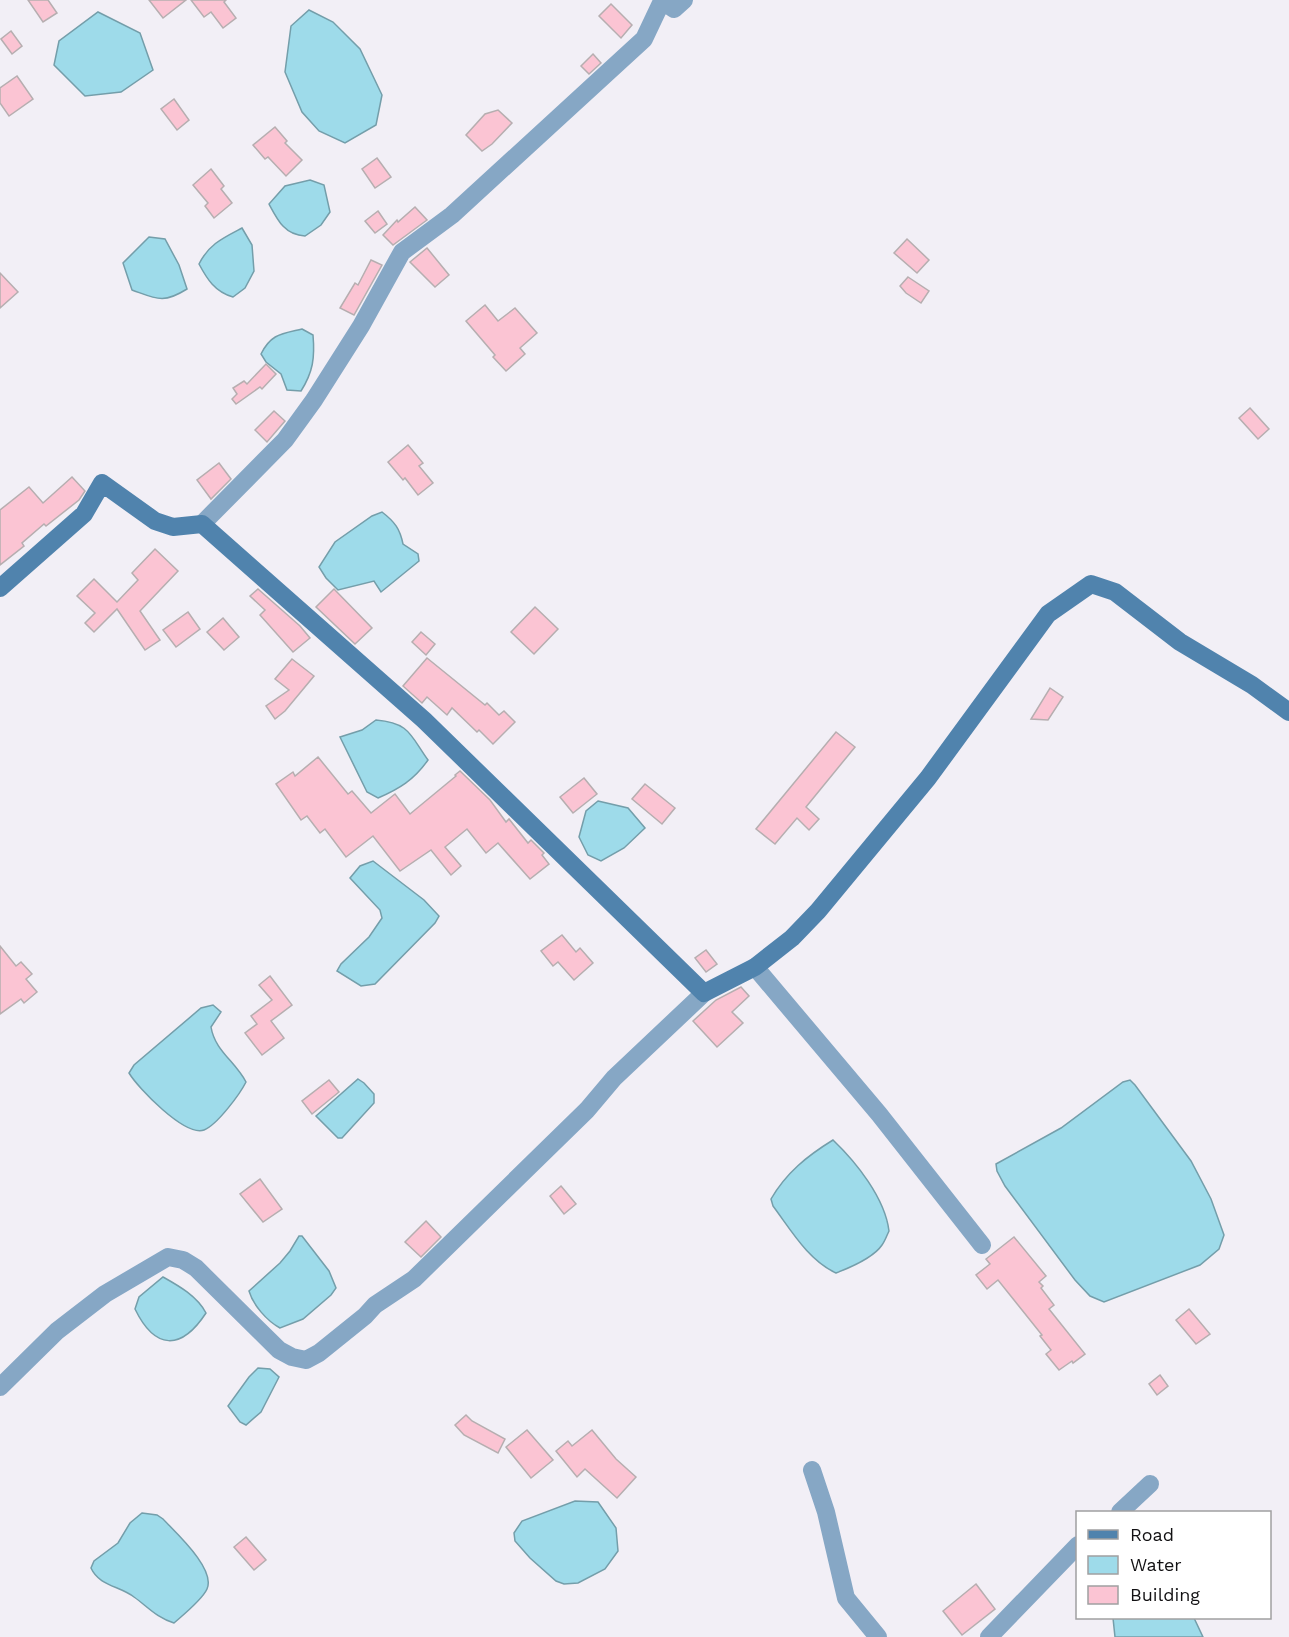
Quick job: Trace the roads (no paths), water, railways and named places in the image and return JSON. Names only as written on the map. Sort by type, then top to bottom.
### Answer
[{"type":"street","points":[[0,588],[84,514],[102,483],[156,521],[173,527],[202,524],[285,440],[314,400],[361,326],[402,252],[453,215],[645,39],[663,1],[674,9],[684,0]]},
{"type":"street","points":[[202,524],[424,720],[704,993]]},
{"type":"street","points":[[0,1388],[57,1331],[105,1294],[168,1257],[183,1260],[196,1268],[279,1350],[292,1357],[306,1360],[319,1353],[365,1316],[375,1305],[414,1280],[587,1110],[614,1077],[704,993],[755,967],[792,938],[818,911],[928,778],[1048,614],[1091,584],[1115,592],[1180,642],[1252,685],[1289,712]]},
{"type":"street","points":[[755,967],[879,1114],[982,1245]]},
{"type":"street","points":[[812,1470],[826,1512],[846,1598],[878,1637]]},
{"type":"street","points":[[1121,1511],[1150,1484]]},
{"type":"street","points":[[989,1637],[1076,1546]]},
{"type":"water","points":[[309,10],[333,22],[360,49],[382,95],[376,125],[345,143],[319,131],[302,112],[285,72],[291,26]]},
{"type":"water","points":[[98,12],[140,33],[153,70],[121,92],[85,96],[54,65],[59,41]]},
{"type":"water","points":[[310,180],[324,185],[330,212],[321,225],[305,236],[298,235],[283,226],[269,204],[285,186]]},
{"type":"water","points":[[242,228],[252,245],[254,271],[245,288],[233,297],[221,292],[212,284],[199,264],[212,246]]},
{"type":"water","points":[[149,237],[165,239],[179,265],[187,289],[179,294],[160,298],[132,290],[123,263]]},
{"type":"water","points":[[302,329],[313,335],[312,365],[301,391],[287,390],[281,374],[266,362],[261,354],[273,339]]},
{"type":"water","points":[[382,512],[396,526],[403,544],[418,554],[419,561],[381,592],[374,581],[338,590],[319,567],[335,542],[372,516]]},
{"type":"water","points":[[376,720],[403,727],[413,737],[428,760],[406,783],[378,798],[367,792],[340,737],[362,730]]},
{"type":"water","points":[[598,801],[628,808],[645,828],[624,848],[601,861],[588,855],[579,837],[586,811]]},
{"type":"water","points":[[373,861],[424,900],[439,916],[435,923],[375,984],[361,986],[337,971],[341,964],[369,937],[382,918],[380,910],[350,878],[360,866]]},
{"type":"water","points":[[213,1005],[221,1012],[211,1027],[213,1035],[246,1082],[234,1101],[215,1122],[204,1130],[196,1130],[174,1119],[163,1110],[129,1073],[134,1065],[201,1008]]},
{"type":"water","points":[[358,1079],[374,1094],[374,1103],[342,1138],[338,1138],[316,1116]]},
{"type":"water","points":[[1130,1080],[1191,1161],[1211,1199],[1224,1235],[1219,1249],[1200,1265],[1104,1302],[1090,1296],[1075,1280],[1005,1186],[996,1164],[1061,1128],[1123,1082]]},
{"type":"water","points":[[833,1140],[851,1159],[876,1194],[889,1231],[882,1245],[873,1254],[836,1273],[817,1260],[801,1244],[773,1206],[771,1199],[783,1181],[798,1166]]},
{"type":"water","points":[[299,1236],[302,1236],[329,1271],[336,1288],[303,1319],[280,1328],[261,1312],[249,1291],[280,1263]]},
{"type":"water","points":[[163,1277],[193,1297],[206,1313],[187,1334],[169,1341],[151,1332],[135,1309],[139,1297]]},
{"type":"water","points":[[258,1368],[270,1369],[279,1377],[261,1412],[246,1425],[240,1422],[228,1406]]},
{"type":"water","points":[[575,1501],[598,1502],[616,1528],[618,1551],[605,1569],[578,1583],[564,1584],[556,1581],[530,1558],[515,1541],[514,1533],[522,1521]]},
{"type":"water","points":[[142,1513],[157,1515],[163,1519],[185,1542],[206,1572],[208,1581],[205,1593],[174,1623],[158,1615],[128,1593],[99,1579],[91,1568],[94,1561],[118,1543],[130,1523]]},
{"type":"water","points":[[1113,1619],[1194,1619],[1203,1637],[1115,1637]]}]
